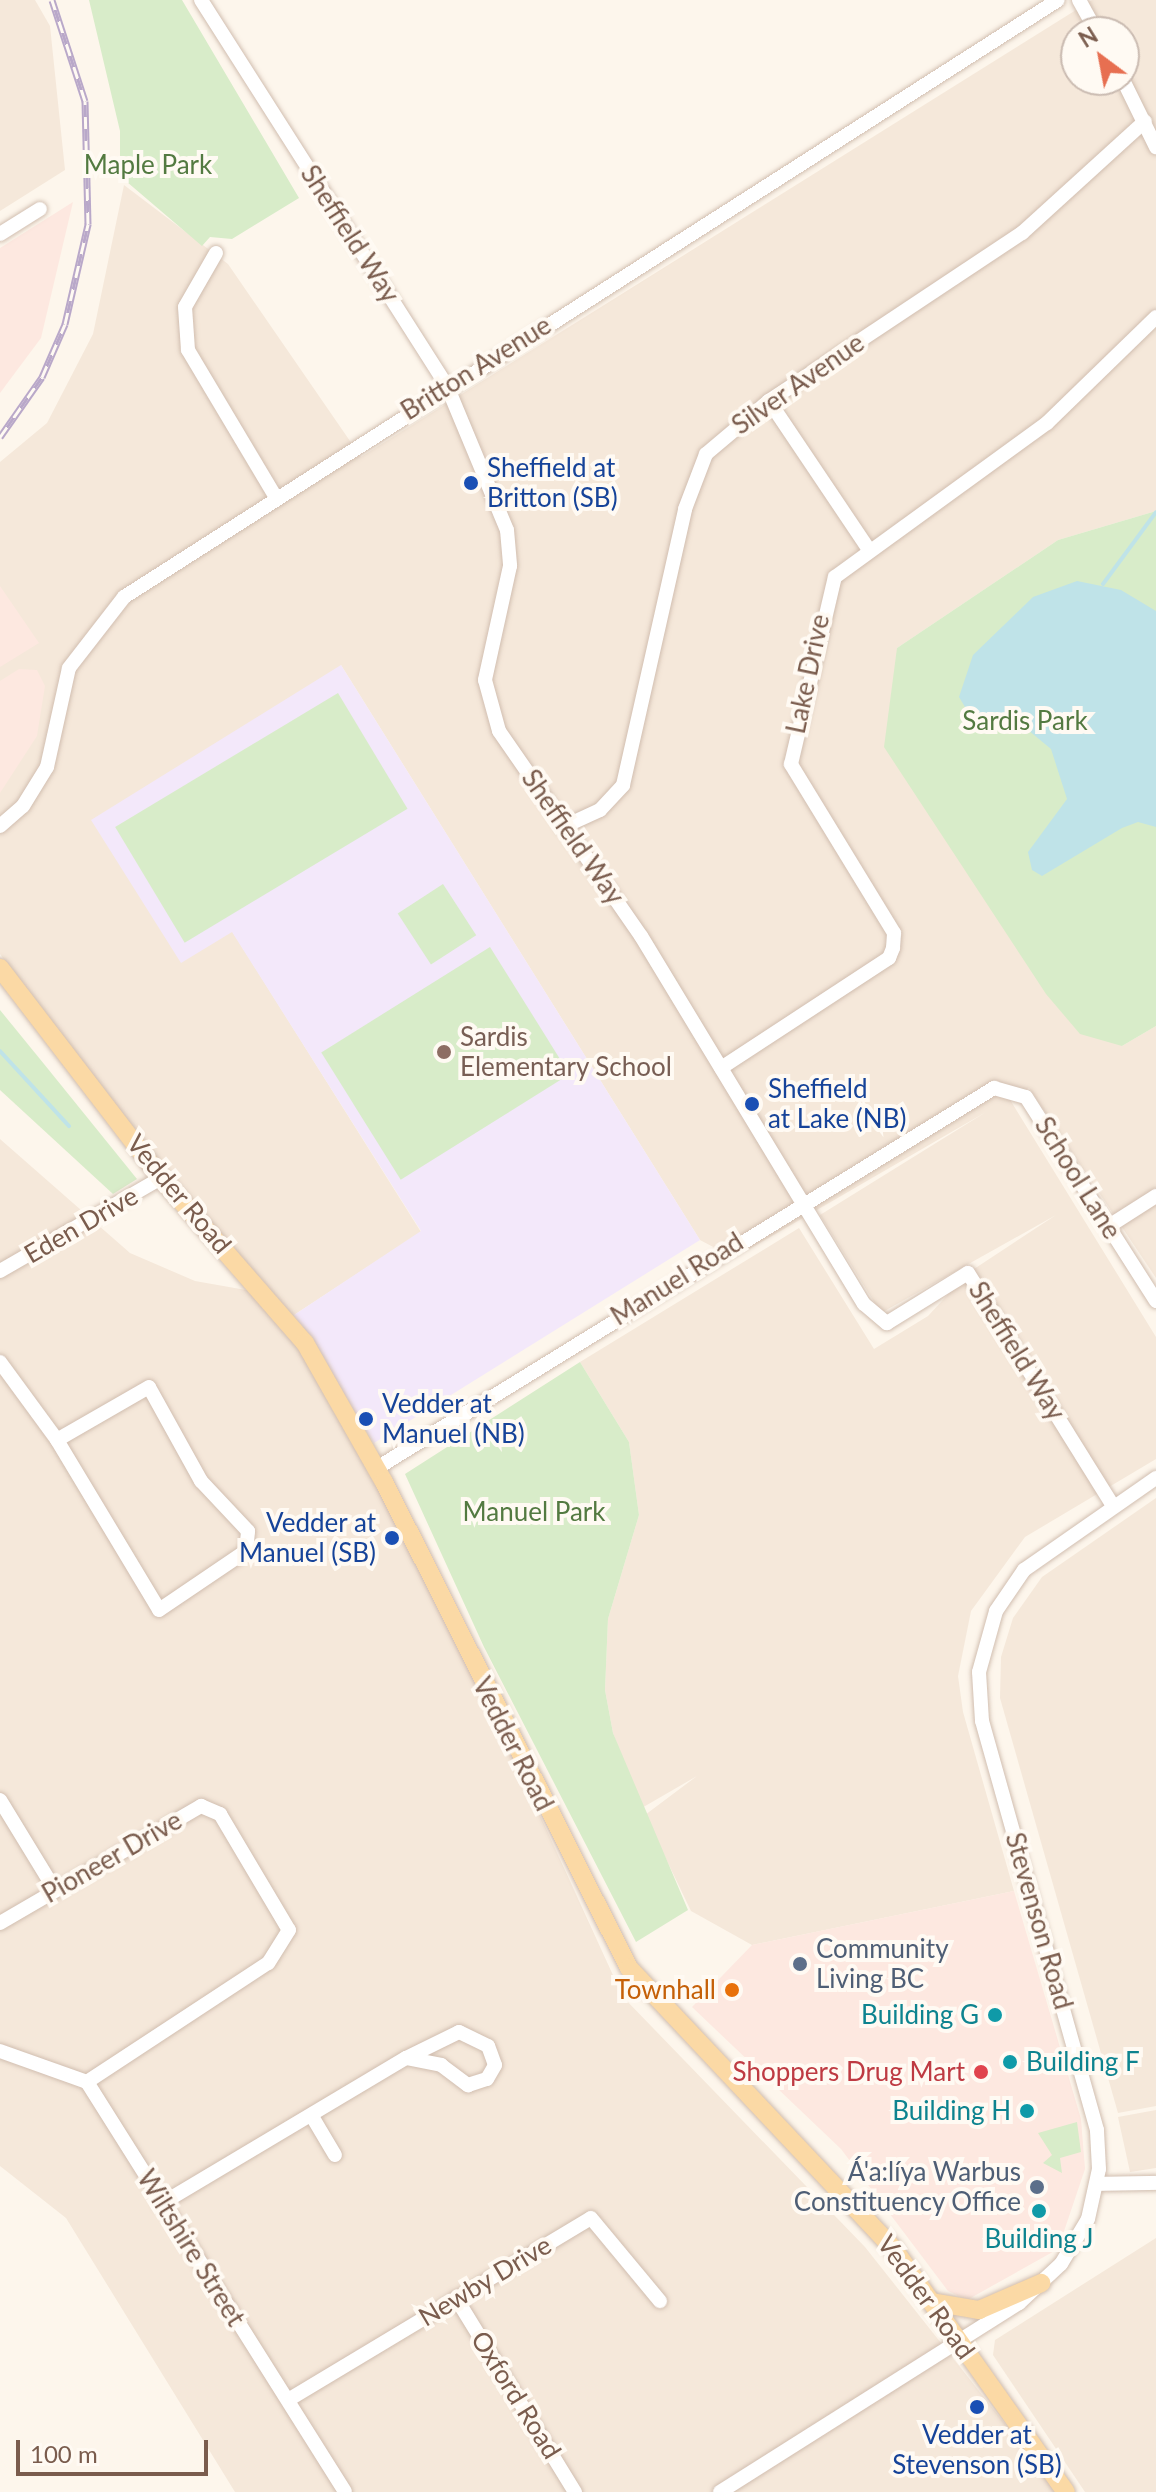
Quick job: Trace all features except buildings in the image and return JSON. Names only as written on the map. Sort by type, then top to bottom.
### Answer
[{"type":"main road","name":"Vedder Road","points":[[0,968],[161,1178],[305,1343],[377,1468],[629,1968],[872,2224],[932,2302],[1066,2492]]},
{"type":"main road","points":[[932,2302],[979,2310],[1041,2283]]},
{"type":"street","name":"Sheffield Way","points":[[201,0],[447,386],[511,549],[485,680],[490,713],[721,1068],[864,1304],[887,1323],[968,1273],[1113,1506]]},
{"type":"street","name":"Britton Avenue","points":[[0,826],[23,806],[47,767],[69,668],[99,621],[275,496],[1058,0]]},
{"type":"street","points":[[1132,96],[1156,147]]},
{"type":"street","name":"Silver Avenue","points":[[563,827],[600,810],[623,785],[685,509],[706,454],[769,401],[1022,233],[1145,121]]},
{"type":"street","points":[[0,234],[40,209]]},
{"type":"street","points":[[216,253],[185,307],[188,350],[275,496]]},
{"type":"street","name":"Lake Drive","points":[[721,1068],[889,958],[893,948],[894,933],[791,764],[826,593],[867,547],[1047,423],[1156,317]]},
{"type":"street","points":[[769,401],[867,547]]},
{"type":"street","name":"School Lane","points":[[980,1093],[1006,1087],[1026,1097],[1156,1301]]},
{"type":"street","name":"Manuel Road","points":[[377,1468],[980,1093]]},
{"type":"street","name":"Eden Drive","points":[[0,1271],[161,1178]]},
{"type":"street","points":[[1109,1226],[1156,1196]]},
{"type":"street","points":[[0,1362],[57,1440],[159,1610],[246,1551],[248,1531],[201,1481],[149,1387],[57,1440]]},
{"type":"street","name":"Stevenson Road","points":[[723,2491],[741,2486],[960,2342],[1041,2283],[1077,2240],[1097,2184],[1094,2115],[979,1692],[989,1630],[1007,1592],[1036,1558],[1156,1478]]},
{"type":"street","points":[[0,1800],[55,1890]]},
{"type":"street","name":"Pioneer Drive","points":[[0,1923],[201,1806],[220,1814],[289,1930],[268,1963],[87,2082]]},
{"type":"street","points":[[161,2204],[313,2118],[406,2058],[459,2032],[488,2046],[495,2065],[487,2079],[468,2085],[441,2065],[406,2058]]},
{"type":"street","points":[[0,2051],[87,2082]]},
{"type":"street","name":"Wiltshire Street","points":[[87,2082],[345,2492]]},
{"type":"street","points":[[313,2118],[335,2155]]},
{"type":"street","points":[[1097,2184],[1156,2183]]},
{"type":"street","name":"Newby Drive","points":[[288,2400],[591,2218],[660,2301]]},
{"type":"street","name":"Oxford Road","points":[[456,2298],[575,2492]]},
{"type":"shaded area","points":[[0,0],[35,0],[50,26],[65,170],[0,211]]},
{"type":"shaded area","points":[[1092,0],[1156,0],[1156,511],[1058,540],[897,648],[1122,1046],[1156,1026],[1156,1278],[1029,1088],[1009,1098],[1156,1337],[1156,1459],[1025,1537],[971,1611],[958,1676],[963,1712],[1014,1891],[752,1945],[691,1911],[645,1815],[697,1776],[640,1809],[613,1733],[605,1690],[608,1619],[639,1515],[629,1442],[580,1362],[799,1228],[874,1349],[928,1316],[968,1273],[1056,1215],[881,1313],[820,1215],[986,1112],[734,1258],[700,1240],[341,665],[232,931],[421,1232],[294,1315],[452,1623],[623,1997],[865,2247],[1059,2492],[235,2492],[66,2218],[0,2166],[0,1139],[130,1253],[195,1281],[246,1290],[257,1283],[161,1177],[0,954],[0,462],[47,423],[93,334],[124,185],[228,264],[361,457],[1060,20],[1060,96],[1140,96],[1140,16],[1066,16]]},
{"type":"shaded area","points":[[73,202],[41,338],[0,393],[0,248]]},
{"type":"shaded area","points":[[0,586],[39,643],[0,667]]},
{"type":"shaded area","name":"Sardis Elementary School","points":[[341,665],[700,1240],[374,1443],[294,1315],[421,1231],[232,932],[181,963],[91,820]]},
{"type":"shaded area","points":[[19,669],[37,670],[45,686],[37,736],[0,793],[0,681]]},
{"type":"shaded area","points":[[1156,1498],[1156,2106],[1118,2113],[1000,1698],[1001,1657],[1013,1618],[1042,1577]]},
{"type":"shaded area","points":[[1014,1891],[1081,2119],[1085,2169],[1058,2249],[967,2300],[948,2291],[841,2149],[692,2007],[752,1945]]},
{"type":"shaded area","points":[[1156,2110],[1156,2168],[1130,2172],[1118,2117]]},
{"type":"shaded area","points":[[1156,2238],[1156,2492],[1085,2492],[993,2355],[995,2340]]},
{"type":"green space","name":"Maple Park","points":[[89,0],[182,0],[299,198],[232,239],[210,237],[202,246],[120,176],[120,131]]},
{"type":"green space","name":"Sardis Park","points":[[1156,511],[1156,1026],[1122,1046],[1080,1034],[1046,994],[884,747],[897,648],[1058,540]]},
{"type":"green space","points":[[338,693],[408,809],[185,943],[115,827]]},
{"type":"green space","points":[[443,884],[476,935],[431,965],[398,913]]},
{"type":"green space","points":[[490,947],[569,1074],[401,1180],[321,1052]]},
{"type":"green space","points":[[0,1010],[137,1179],[113,1194],[0,1090]]},
{"type":"green space","name":"Manuel Park","points":[[580,1362],[629,1442],[639,1515],[608,1619],[605,1690],[613,1733],[688,1910],[636,1942],[484,1647],[405,1474]]},
{"type":"green space","points":[[1077,2122],[1081,2152],[1060,2158],[1062,2173],[1043,2163],[1052,2155],[1038,2133]]},
{"type":"water","points":[[1077,581],[1121,590],[1156,611],[1156,827],[1138,822],[1122,828],[1042,876],[1032,870],[1028,852],[1067,799],[1051,749],[1028,730],[974,722],[959,697],[973,655],[1033,597]]},
{"type":"waterway","points":[[1103,584],[1156,512]]},
{"type":"waterway","points":[[0,1051],[69,1126]]},
{"type":"railway","points":[[0,437],[42,377],[65,324],[88,224],[85,101],[52,0]]},
{"type":"place","name":"Sheffield at Britton (SB)","points":[[471,483]]},
{"type":"place","name":"Sardis Elementary School","points":[[444,1052]]},
{"type":"place","name":"Sheffield at Lake (NB)","points":[[752,1104]]},
{"type":"place","name":"Vedder at Manuel (NB)","points":[[366,1419]]},
{"type":"place","name":"Vedder at Manuel (SB)","points":[[392,1538]]},
{"type":"place","name":"Community Living BC","points":[[800,1964]]},
{"type":"place","name":"Townhall","points":[[732,1990]]},
{"type":"place","name":"Building G","points":[[995,2015]]},
{"type":"place","name":"Building F","points":[[1010,2062]]},
{"type":"place","name":"Shoppers Drug Mart","points":[[981,2072]]},
{"type":"place","name":"Building H","points":[[1027,2111]]},
{"type":"place","name":"Á'a:líya Warbus Constituency Office","points":[[1037,2187]]},
{"type":"place","name":"Building J","points":[[1039,2211]]},
{"type":"place","name":"Vedder at Stevenson (SB)","points":[[977,2407]]}]
